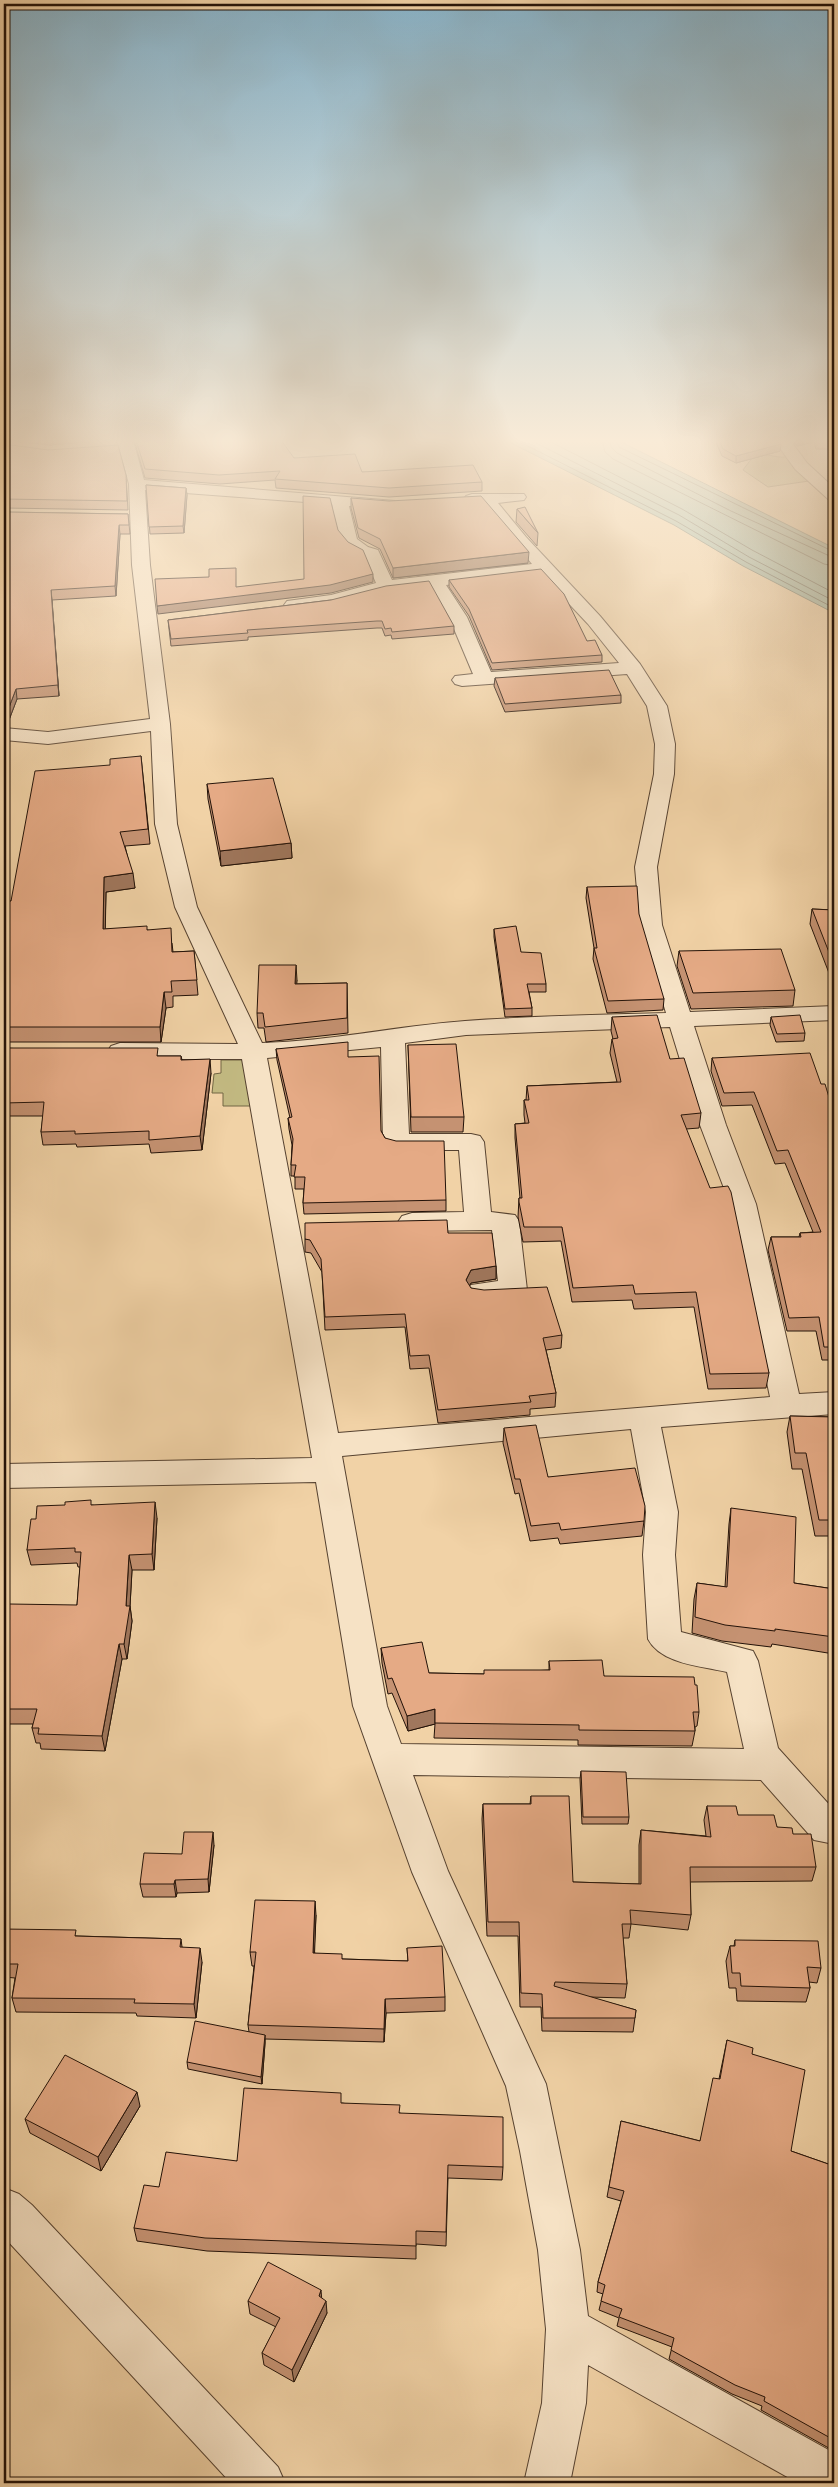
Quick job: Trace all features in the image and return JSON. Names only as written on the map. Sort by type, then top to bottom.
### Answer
[{"type":"street","points":[[141,556],[147,623],[160,724],[166,824],[186,907],[252,1050],[300,1225],[327,1458],[370,1706],[430,1872],[526,2084],[542,2151],[557,2240],[568,2329],[564,2403],[547,2483]]},
{"type":"street","points":[[373,556],[386,586]]},
{"type":"street","points":[[535,556],[594,620],[633,668],[657,706],[665,744],[664,774],[646,867],[651,925],[713,1125],[743,1204],[788,1406]]},
{"type":"street","points":[[278,607],[331,600],[386,586],[546,568]]},
{"type":"street","points":[[436,581],[458,617],[484,678]]},
{"type":"street","points":[[147,623],[166,621]]},
{"type":"street","points":[[462,680],[633,668]]},
{"type":"street","points":[[4,734],[48,738],[160,724]]},
{"type":"street","points":[[101,1051],[252,1050],[324,1047],[393,1036],[466,1028],[834,1013]]},
{"type":"street","points":[[393,1036],[396,1142],[471,1142],[478,1221]]},
{"type":"street","points":[[391,1223],[505,1221],[512,1290],[481,1292]]},
{"type":"street","points":[[4,1476],[327,1458],[644,1417],[834,1403]]},
{"type":"street","points":[[644,1417],[662,1512],[659,1555],[664,1639],[678,1647],[741,1661],[762,1753],[770,1765],[827,1828],[834,1828]]},
{"type":"street","points":[[389,1759],[770,1765]]},
{"type":"street","points":[[4,2209],[24,2227],[262,2483]]},
{"type":"street","points":[[568,2329],[834,2478]]},
{"type":"shaded area","points":[[221,1060],[244,1060],[254,1106],[223,1106],[223,1093],[212,1093],[214,1074],[221,1073]]},
{"type":"water","points":[[726,556],[834,556],[834,613]]},
{"type":"building","points":[[4,556],[117,556],[115,586],[51,590],[58,685],[16,689],[8,710],[4,709]]},
{"type":"building","points":[[304,556],[366,556],[373,574],[330,585],[157,606],[155,579],[209,577],[209,569],[236,568],[236,587],[304,579]]},
{"type":"building","points":[[388,556],[494,556],[393,568]]},
{"type":"building","points":[[541,569],[564,594],[587,641],[595,640],[602,655],[492,663],[469,609],[449,580]]},
{"type":"building","points":[[429,581],[454,626],[392,632],[391,628],[385,629],[382,621],[377,621],[247,630],[248,633],[171,639],[168,620],[331,600],[386,586]]},
{"type":"building","points":[[609,670],[621,695],[505,704],[495,678]]},
{"type":"building","points":[[141,756],[148,829],[120,832],[133,873],[104,877],[103,929],[147,926],[147,930],[171,928],[172,952],[194,951],[197,980],[171,981],[172,992],[164,992],[160,1027],[4,1027],[4,902],[11,901],[35,771],[110,765],[110,759]]},
{"type":"building","points":[[273,778],[291,843],[220,851],[207,784]]},
{"type":"building","points":[[637,886],[639,914],[664,999],[608,1001],[594,948],[597,948],[587,887]]},
{"type":"building","points":[[812,909],[834,910],[834,965]]},
{"type":"building","points":[[516,926],[521,952],[541,953],[546,984],[527,984],[532,1008],[505,1009],[494,929]]},
{"type":"building","points":[[781,949],[795,990],[693,993],[679,951]]},
{"type":"building","points":[[259,965],[296,965],[295,984],[347,983],[347,1018],[265,1027],[263,1013],[257,1013]]},
{"type":"building","points":[[657,1015],[670,1059],[684,1058],[701,1113],[681,1115],[710,1188],[728,1186],[731,1192],[769,1373],[710,1374],[696,1292],[635,1294],[633,1285],[573,1288],[562,1227],[524,1227],[519,1202],[519,1198],[522,1198],[515,1124],[529,1123],[524,1100],[529,1100],[527,1086],[621,1082],[612,1039],[618,1038],[612,1017]]},
{"type":"building","points":[[800,1015],[805,1033],[777,1034],[771,1017]]},
{"type":"building","points":[[348,1042],[348,1057],[379,1056],[381,1131],[385,1138],[396,1141],[444,1141],[446,1200],[303,1203],[305,1177],[294,1177],[296,1165],[291,1165],[293,1139],[288,1118],[292,1117],[276,1049]]},
{"type":"building","points":[[456,1044],[464,1117],[411,1117],[408,1045]]},
{"type":"building","points":[[4,1048],[158,1048],[157,1056],[181,1056],[181,1060],[210,1059],[200,1136],[149,1140],[149,1131],[75,1134],[75,1131],[41,1132],[44,1102],[4,1103]]},
{"type":"building","points":[[810,1053],[821,1084],[825,1084],[834,1114],[834,1347],[824,1347],[819,1317],[789,1318],[771,1237],[801,1237],[800,1233],[821,1232],[788,1150],[777,1151],[754,1092],[724,1093],[712,1058]]},
{"type":"building","points":[[447,1220],[448,1233],[492,1233],[496,1266],[471,1270],[466,1280],[471,1288],[484,1290],[547,1287],[562,1335],[543,1338],[556,1393],[529,1396],[531,1402],[438,1410],[429,1355],[410,1356],[405,1314],[325,1317],[321,1259],[310,1240],[305,1239],[305,1223]]},
{"type":"building","points":[[790,1416],[834,1417],[834,1520],[819,1520],[806,1453],[795,1453]]},
{"type":"building","points":[[536,1425],[548,1477],[635,1468],[645,1506],[644,1521],[561,1530],[559,1523],[531,1526],[520,1479],[515,1479],[504,1428]]},
{"type":"building","points":[[91,1500],[91,1505],[155,1502],[152,1554],[129,1555],[126,1606],[130,1606],[124,1644],[119,1644],[102,1736],[38,1734],[39,1728],[32,1728],[37,1709],[4,1709],[4,1631],[9,1604],[77,1605],[81,1552],[75,1552],[75,1548],[27,1550],[31,1519],[36,1519],[37,1506],[65,1505],[65,1502]]},
{"type":"building","points":[[731,1508],[796,1517],[794,1583],[834,1589],[834,1637],[725,1625],[695,1617],[697,1583],[727,1587]]},
{"type":"building","points":[[422,1642],[429,1673],[484,1674],[484,1670],[550,1670],[549,1661],[602,1660],[604,1676],[694,1677],[695,1685],[697,1685],[699,1712],[693,1712],[695,1731],[579,1730],[579,1725],[435,1723],[435,1709],[407,1716],[392,1678],[388,1679],[381,1648]]},
{"type":"building","points":[[581,1771],[626,1772],[629,1817],[583,1817]]},
{"type":"building","points":[[531,1796],[569,1796],[573,1882],[641,1884],[641,1830],[711,1837],[707,1806],[736,1806],[738,1815],[774,1815],[777,1827],[792,1828],[793,1834],[811,1834],[816,1867],[690,1867],[691,1915],[630,1910],[631,1924],[622,1924],[627,1984],[555,1982],[554,1986],[636,2010],[635,2018],[543,2018],[542,1994],[521,1993],[519,1922],[488,1922],[483,1804],[531,1804]]},
{"type":"building","points":[[184,1832],[213,1832],[208,1879],[175,1880],[174,1884],[140,1884],[144,1853],[182,1854]]},
{"type":"building","points":[[255,1900],[315,1901],[313,1953],[342,1954],[342,1959],[408,1961],[407,1948],[442,1946],[445,1997],[385,1999],[384,2029],[248,2025],[256,1952],[250,1952]]},
{"type":"building","points":[[4,1929],[76,1930],[75,1936],[181,1939],[180,1947],[200,1948],[194,2004],[134,2003],[135,1999],[12,1998],[18,1964],[4,1964]]},
{"type":"building","points":[[735,1940],[818,1941],[821,1968],[807,1967],[810,1988],[741,1986],[740,1973],[732,1973],[730,1946],[735,1946]]},
{"type":"building","points":[[195,2021],[265,2035],[261,2077],[187,2062]]},
{"type":"building","points":[[727,2040],[753,2048],[752,2054],[805,2070],[791,2151],[834,2166],[834,2440],[764,2401],[765,2397],[735,2385],[671,2350],[674,2338],[619,2317],[622,2309],[601,2301],[605,2285],[598,2282],[624,2191],[609,2187],[621,2121],[700,2141],[713,2078],[720,2079]]},
{"type":"building","points":[[65,2055],[137,2092],[98,2157],[25,2119]]},
{"type":"building","points":[[244,2088],[341,2093],[341,2103],[400,2105],[399,2113],[503,2117],[503,2167],[448,2165],[446,2232],[416,2231],[416,2246],[205,2238],[134,2228],[144,2185],[159,2187],[166,2152],[237,2161]]},
{"type":"building","points":[[268,2262],[321,2290],[319,2296],[326,2301],[292,2370],[262,2353],[280,2318],[248,2301]]}]
